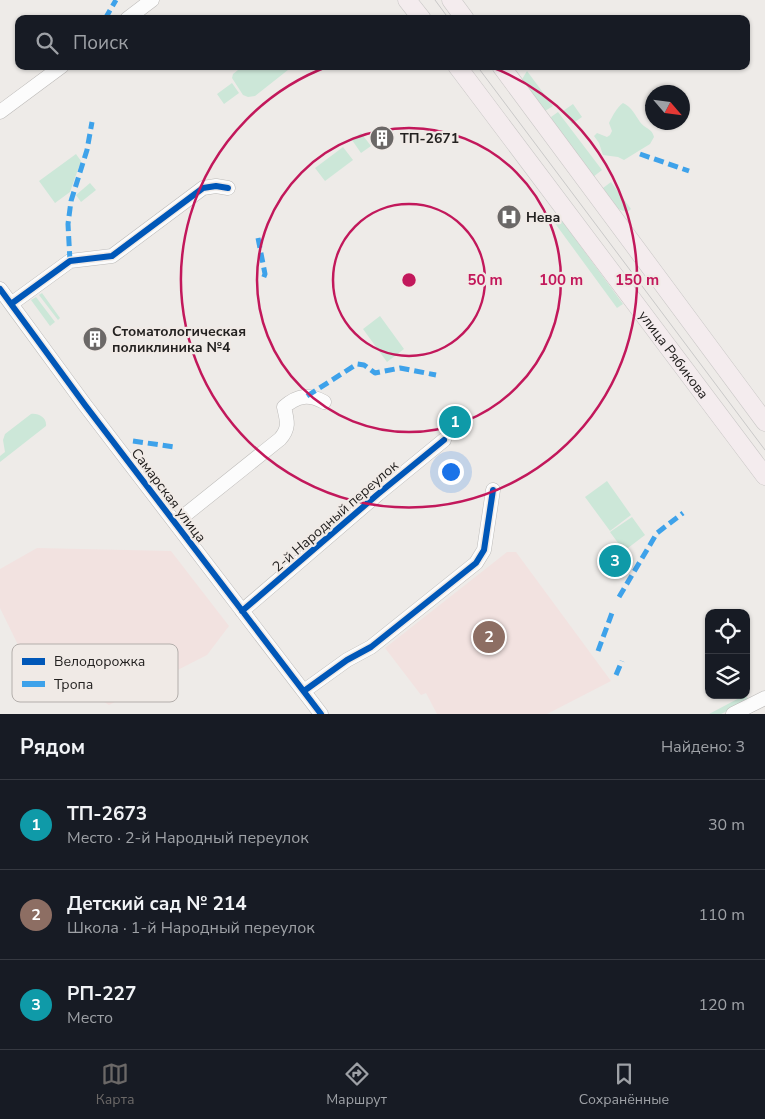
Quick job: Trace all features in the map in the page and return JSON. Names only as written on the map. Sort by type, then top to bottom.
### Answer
[{"type":"main road","points":[[407,0],[419,15]]},
{"type":"main road","points":[[451,0],[462,15]]},
{"type":"main road","name":"улица Рябикова","points":[[460,70],[765,476]]},
{"type":"main road","points":[[503,70],[765,422]]},
{"type":"street","points":[[132,15],[152,0]]},
{"type":"street","points":[[0,112],[57,70]]},
{"type":"street","points":[[11,304],[70,260],[112,256],[203,188],[216,186],[228,188]]},
{"type":"street","name":"Самарская улица","points":[[0,289],[321,714]]},
{"type":"street","points":[[176,523],[280,439],[287,428],[288,422],[284,406],[291,401],[307,396],[324,402]]},
{"type":"street","name":"2-й Народный переулок","points":[[242,611],[444,440]]},
{"type":"street","points":[[304,692],[347,660],[371,647],[476,563],[484,550],[493,490]]},
{"type":"street","points":[[733,714],[765,698]]},
{"type":"shaded area","points":[[37,548],[171,551],[229,626],[207,655],[178,670],[178,644],[18,644],[0,608],[0,569]]},
{"type":"shaded area","points":[[507,552],[516,552],[611,681],[547,714],[437,714],[426,693],[421,695],[385,648]]},
{"type":"shaded area","points":[[104,702],[115,702],[109,705]]},
{"type":"green space","points":[[238,70],[288,70],[255,96],[248,97],[243,95],[232,78],[233,74]]},
{"type":"green space","points":[[527,71],[553,106],[545,111],[521,81]]},
{"type":"green space","points":[[232,83],[239,93],[224,104],[217,94]]},
{"type":"green space","points":[[623,103],[626,105],[645,126],[645,130],[650,130],[654,137],[650,144],[624,160],[618,157],[603,155],[599,143],[594,136],[597,133],[607,137],[610,135],[612,131],[609,123]]},
{"type":"green space","points":[[573,104],[582,117],[572,124],[563,111]]},
{"type":"green space","points":[[558,112],[602,170],[593,177],[552,121],[551,117]]},
{"type":"green space","points":[[361,133],[371,146],[361,153],[352,140]]},
{"type":"green space","points":[[343,147],[353,160],[325,181],[315,168]]},
{"type":"green space","points":[[76,154],[81,161],[70,192],[55,203],[39,181]]},
{"type":"green space","points":[[611,182],[631,209],[627,212],[618,209],[603,188]]},
{"type":"green space","points":[[90,183],[96,190],[81,202],[76,195]]},
{"type":"green space","points":[[560,218],[623,304],[617,308],[554,222]]},
{"type":"green space","points":[[42,293],[60,318],[58,320],[39,295]]},
{"type":"green space","points":[[36,297],[55,322],[50,326],[31,300]]},
{"type":"green space","points":[[380,316],[404,349],[387,362],[363,329]]},
{"type":"green space","points":[[31,414],[37,414],[42,417],[46,426],[0,462],[0,456],[5,452],[3,440],[5,434]]},
{"type":"green space","points":[[607,481],[631,515],[610,531],[585,497]]},
{"type":"green space","points":[[632,517],[645,535],[624,551],[610,532]]},
{"type":"green space","points":[[737,699],[749,700],[721,714],[709,714]]},
{"type":"tram line","points":[[435,0],[446,15]]},
{"type":"tram line","points":[[480,70],[765,450]]},
{"type":"marked path","points":[[107,15],[116,0]]},
{"type":"marked path","points":[[70,261],[68,224],[71,201],[87,150],[92,122]]},
{"type":"marked path","points":[[640,154],[689,171]]},
{"type":"marked path","points":[[258,238],[265,274],[263,279]]},
{"type":"marked path","points":[[307,396],[357,364],[364,365],[375,373],[400,368],[436,375]]},
{"type":"marked path","points":[[133,441],[175,447]]},
{"type":"marked path","points":[[619,597],[657,533],[683,513]]},
{"type":"marked path","points":[[598,651],[612,613]]},
{"type":"marked path","points":[[616,675],[622,661]]},
{"type":"cycle path","points":[[11,304],[70,261],[112,256],[203,188],[216,186],[228,188]]},
{"type":"cycle path","points":[[0,289],[85,405],[321,714]]},
{"type":"cycle path","points":[[242,611],[444,440]]},
{"type":"cycle path","points":[[304,691],[347,660],[371,647],[476,563],[484,550],[493,490]]},
{"type":"place","name":"ТП-2671","points":[[382,138]]},
{"type":"place","name":"Нева","points":[[509,217]]},
{"type":"place","name":"Стоматологическая поликлиника №4","points":[[95,339]]},
{"type":"place","name":"ТП-2673","points":[[455,422]]},
{"type":"place","name":"РП-227","points":[[615,561]]},
{"type":"place","name":"Детский сад № 214","points":[[489,637]]}]
